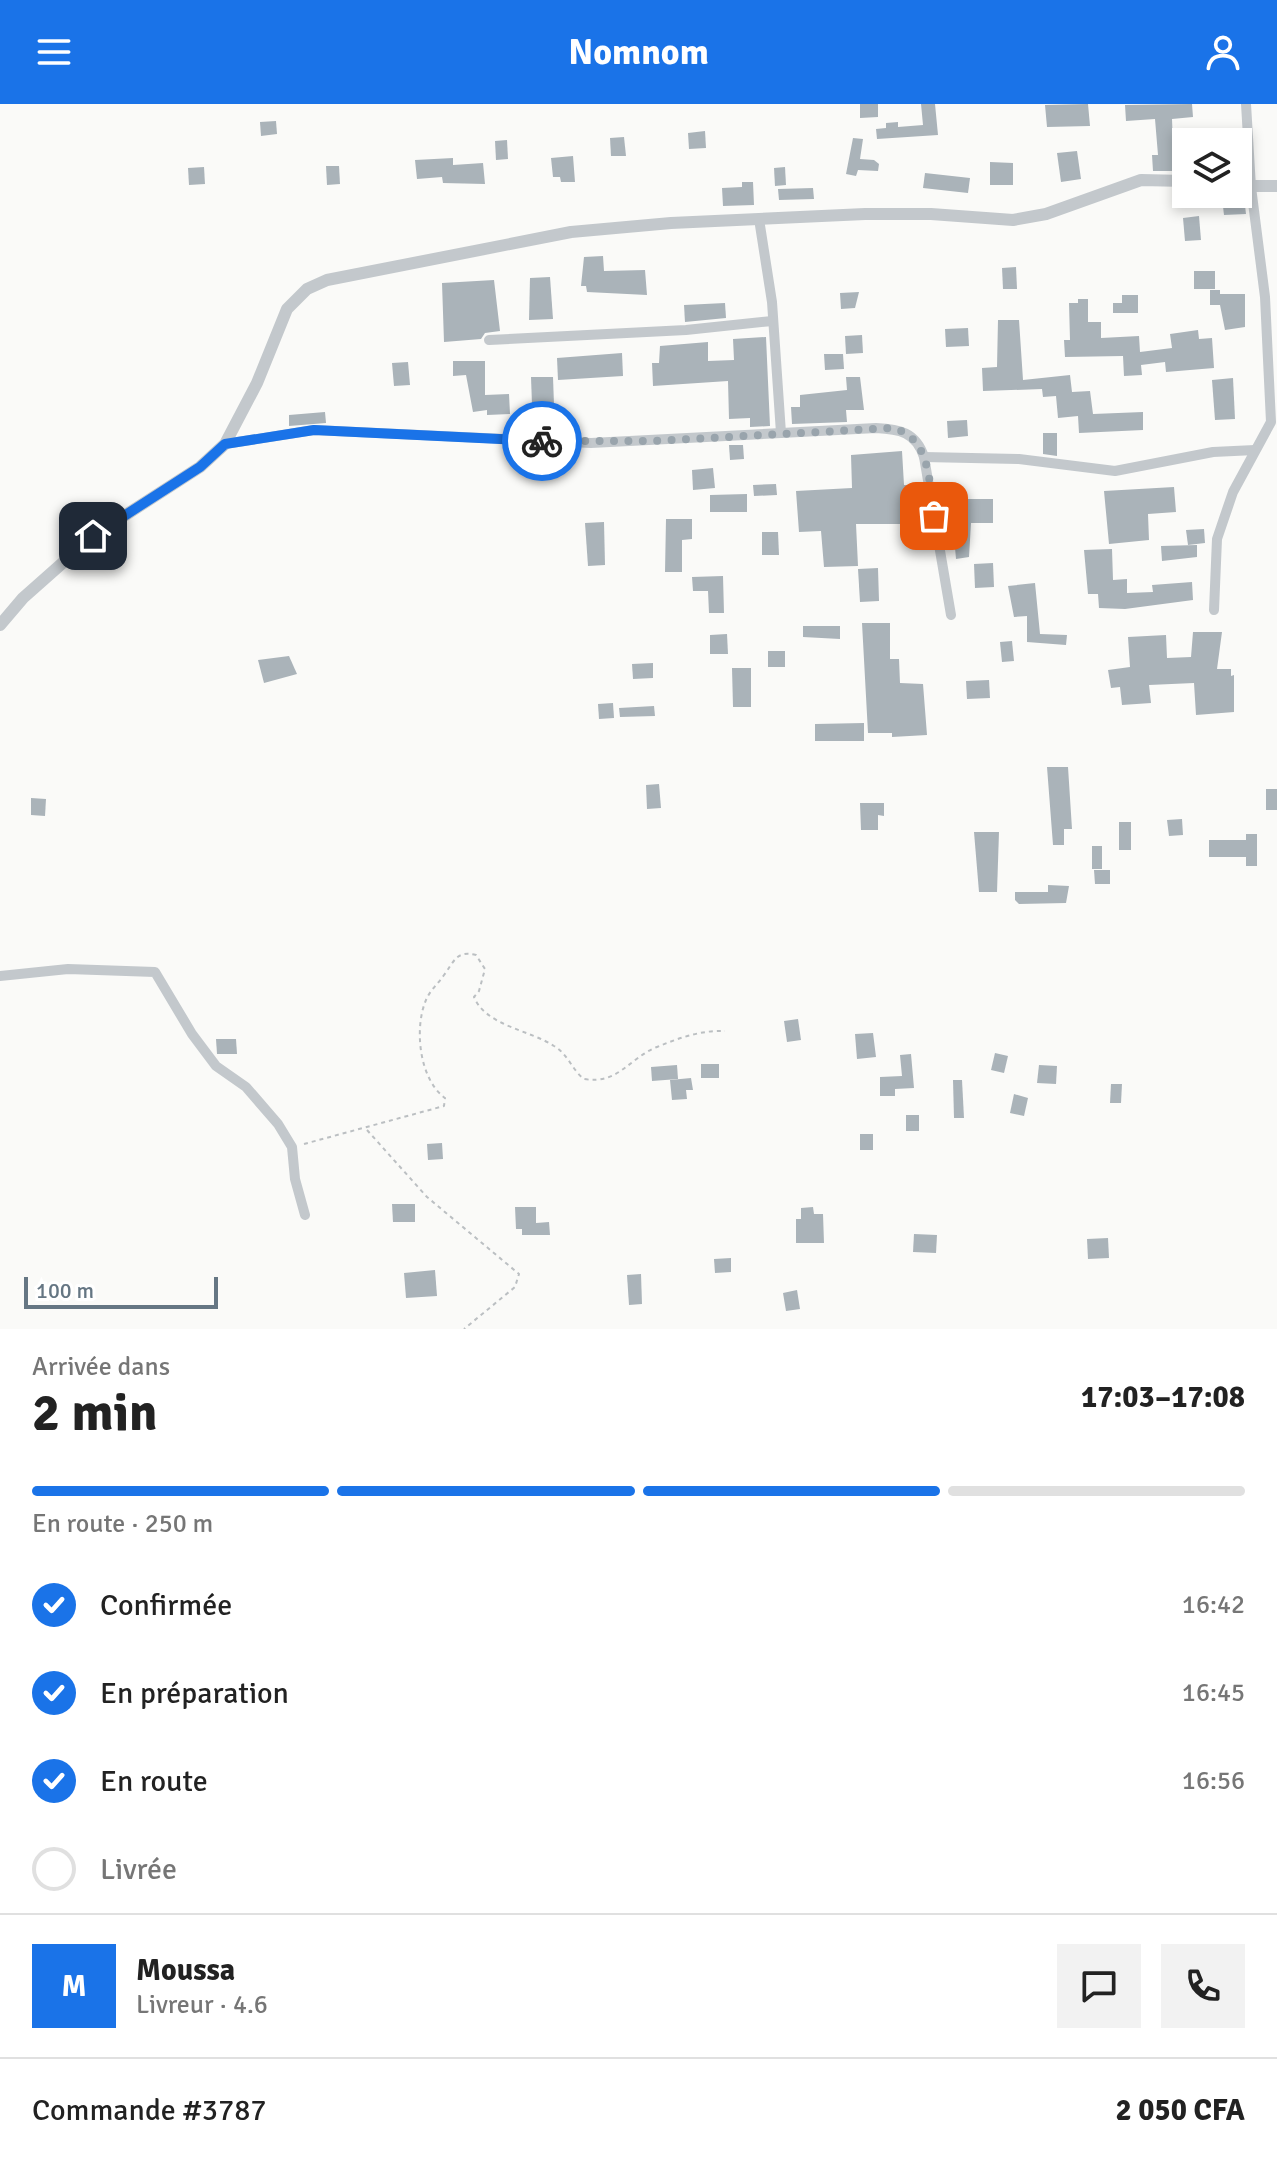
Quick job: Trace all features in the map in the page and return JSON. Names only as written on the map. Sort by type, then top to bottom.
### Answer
[{"type":"street","points":[[1245,128],[1246,104]]},
{"type":"street","points":[[0,625],[23,598],[93,536],[200,467],[225,444],[257,383],[287,309],[307,289],[327,280],[571,232],[897,213],[1013,220],[1046,214],[1141,180],[1172,181]]},
{"type":"street","points":[[1252,186],[1277,186]]},
{"type":"street","points":[[1214,610],[1217,539],[1233,492],[1268,432],[1271,412],[1265,297],[1248,208]]},
{"type":"street","points":[[759,219],[772,321],[781,433]]},
{"type":"street","points":[[489,340],[707,329],[772,321]]},
{"type":"street","points":[[225,444],[314,430],[591,443],[892,428],[910,434],[921,447],[951,615]]},
{"type":"street","points":[[924,457],[1019,459],[1115,471],[1213,452],[1255,450]]},
{"type":"street","points":[[0,976],[68,969],[155,972],[192,1034],[216,1066],[246,1087],[278,1124],[292,1147],[305,1215]]},
{"type":"path","points":[[292,1147],[444,1106],[447,1101],[435,1090],[423,1056],[420,1018],[427,997],[447,967],[467,952],[476,955],[485,969],[479,991],[474,997],[478,1005],[490,1016],[556,1046],[584,1079],[605,1080],[619,1074],[655,1047],[705,1030],[725,1031]]},
{"type":"path","points":[[366,1129],[427,1197],[519,1274],[515,1287],[464,1329]]},
{"type":"building","points":[[860,104],[878,104],[878,117],[860,118]]},
{"type":"building","points":[[921,104],[935,104],[938,135],[877,139],[876,129],[886,128],[886,123],[898,122],[898,127],[923,125]]},
{"type":"building","points":[[1088,104],[1090,126],[1047,127],[1045,105]]},
{"type":"building","points":[[1192,104],[1193,117],[1172,119],[1172,171],[1153,171],[1152,155],[1158,155],[1155,119],[1126,121],[1125,105]]},
{"type":"building","points":[[276,121],[277,134],[261,136],[260,122]]},
{"type":"building","points":[[705,131],[706,148],[689,149],[688,133]]},
{"type":"building","points":[[624,137],[626,156],[611,156],[610,138]]},
{"type":"building","points":[[853,138],[863,139],[860,159],[874,160],[879,164],[878,171],[858,170],[856,176],[846,174]]},
{"type":"building","points":[[507,140],[508,159],[496,160],[495,141]]},
{"type":"building","points":[[1077,151],[1081,179],[1061,182],[1057,153]]},
{"type":"building","points":[[573,156],[575,182],[561,182],[560,177],[553,177],[551,158]]},
{"type":"building","points":[[453,158],[453,165],[483,163],[485,184],[443,183],[442,177],[417,179],[415,160]]},
{"type":"building","points":[[990,162],[1013,163],[1013,185],[990,185]]},
{"type":"building","points":[[326,166],[339,166],[340,184],[327,185]]},
{"type":"building","points":[[204,167],[205,184],[189,185],[188,168]]},
{"type":"building","points":[[785,167],[786,185],[775,186],[774,168]]},
{"type":"building","points":[[925,173],[970,178],[968,193],[923,188]]},
{"type":"building","points":[[742,182],[753,182],[754,205],[723,206],[722,188],[742,187]]},
{"type":"building","points":[[813,188],[814,199],[779,200],[778,189]]},
{"type":"building","points":[[1223,208],[1245,208],[1246,214],[1224,215]]},
{"type":"building","points":[[1199,216],[1201,240],[1185,241],[1183,218]]},
{"type":"building","points":[[603,256],[604,271],[645,270],[647,295],[587,292],[586,286],[581,286],[584,257]]},
{"type":"building","points":[[1016,267],[1017,289],[1003,289],[1002,268]]},
{"type":"building","points":[[1194,271],[1215,271],[1215,289],[1194,289]]},
{"type":"building","points":[[550,277],[553,319],[529,320],[530,278]]},
{"type":"building","points":[[494,280],[500,331],[485,333],[481,339],[444,342],[442,283]]},
{"type":"building","points":[[1210,290],[1220,290],[1220,294],[1245,294],[1245,327],[1225,330],[1220,305],[1210,305]]},
{"type":"building","points":[[859,292],[855,308],[841,309],[840,293]]},
{"type":"building","points":[[1122,295],[1138,295],[1138,313],[1113,313],[1113,303],[1122,303]]},
{"type":"building","points":[[1078,299],[1088,299],[1088,322],[1101,322],[1101,338],[1139,336],[1140,352],[1172,348],[1170,334],[1198,330],[1199,339],[1212,338],[1214,368],[1166,372],[1165,362],[1141,365],[1142,375],[1124,376],[1123,356],[1065,357],[1064,340],[1070,340],[1069,303],[1078,303]]},
{"type":"building","points":[[725,303],[726,318],[685,322],[684,305]]},
{"type":"building","points":[[998,320],[1019,320],[1023,380],[1070,375],[1072,392],[1090,391],[1093,414],[1143,412],[1143,430],[1079,433],[1078,416],[1058,418],[1056,396],[1043,397],[1042,389],[983,391],[982,368],[997,367]]},
{"type":"building","points":[[968,328],[969,346],[946,347],[945,329]]},
{"type":"building","points":[[862,335],[863,353],[846,354],[845,336]]},
{"type":"building","points":[[766,337],[770,426],[750,427],[750,418],[729,419],[728,381],[653,386],[652,363],[659,363],[660,346],[708,342],[708,361],[734,360],[733,339]]},
{"type":"building","points":[[622,353],[623,376],[558,380],[557,358]]},
{"type":"building","points":[[824,354],[843,354],[844,369],[825,370]]},
{"type":"building","points":[[453,361],[485,361],[485,395],[509,394],[510,414],[487,415],[487,410],[473,412],[466,375],[453,376]]},
{"type":"building","points":[[408,362],[410,385],[394,386],[392,363]]},
{"type":"building","points":[[531,377],[553,377],[555,433],[533,432]]},
{"type":"building","points":[[846,377],[860,377],[864,410],[846,410],[847,422],[792,424],[791,407],[800,407],[800,395],[847,390]]},
{"type":"building","points":[[1233,378],[1235,419],[1215,420],[1212,380]]},
{"type":"building","points":[[325,412],[326,423],[289,426],[289,415]]},
{"type":"building","points":[[967,420],[968,436],[948,438],[947,421]]},
{"type":"building","points":[[1043,433],[1057,433],[1057,456],[1043,454]]},
{"type":"building","points":[[729,445],[743,445],[744,459],[730,460]]},
{"type":"building","points":[[902,451],[904,485],[911,485],[914,524],[856,524],[858,566],[824,567],[821,531],[799,532],[796,491],[852,488],[851,455]]},
{"type":"building","points":[[713,468],[715,488],[693,490],[692,470]]},
{"type":"building","points":[[776,484],[777,495],[754,496],[753,485]]},
{"type":"building","points":[[1174,487],[1176,512],[1148,514],[1149,540],[1109,544],[1104,491]]},
{"type":"building","points":[[747,494],[747,512],[710,512],[710,495]]},
{"type":"building","points":[[961,499],[993,499],[993,523],[971,523],[969,557],[956,559],[953,525],[961,525]]},
{"type":"building","points":[[666,519],[692,519],[692,539],[682,540],[682,572],[665,572]]},
{"type":"building","points":[[604,522],[605,565],[588,566],[585,523]]},
{"type":"building","points":[[1204,529],[1205,543],[1188,545],[1186,530]]},
{"type":"building","points":[[762,532],[778,532],[779,555],[762,555]]},
{"type":"building","points":[[1197,545],[1197,557],[1162,561],[1161,546]]},
{"type":"building","points":[[1112,549],[1113,580],[1127,579],[1127,593],[1153,592],[1152,585],[1192,582],[1193,600],[1125,609],[1099,608],[1098,594],[1088,594],[1084,550]]},
{"type":"building","points":[[993,563],[994,587],[975,588],[974,564]]},
{"type":"building","points":[[878,568],[879,601],[860,602],[858,569]]},
{"type":"building","points":[[723,576],[724,613],[709,613],[708,591],[693,591],[692,577]]},
{"type":"building","points":[[1035,583],[1040,634],[1067,635],[1066,645],[1027,642],[1027,616],[1014,617],[1008,586]]},
{"type":"building","points":[[862,623],[890,623],[890,659],[899,659],[900,683],[923,684],[927,735],[892,737],[892,733],[868,733]]},
{"type":"building","points":[[803,626],[840,626],[840,639],[803,637]]},
{"type":"building","points":[[1193,632],[1222,632],[1217,669],[1231,669],[1231,676],[1234,675],[1234,712],[1196,715],[1194,683],[1149,685],[1151,703],[1122,705],[1120,687],[1111,688],[1108,670],[1130,667],[1128,637],[1166,635],[1167,658],[1191,657]]},
{"type":"building","points":[[727,634],[728,654],[710,654],[710,635]]},
{"type":"building","points":[[1012,641],[1014,661],[1002,662],[1000,642]]},
{"type":"building","points":[[768,651],[785,651],[785,667],[768,667]]},
{"type":"building","points":[[289,656],[297,674],[264,683],[258,660]]},
{"type":"building","points":[[653,663],[653,678],[633,679],[632,664]]},
{"type":"building","points":[[732,668],[751,668],[751,707],[733,707]]},
{"type":"building","points":[[989,680],[990,698],[967,699],[966,681]]},
{"type":"building","points":[[613,703],[614,718],[599,719],[598,704]]},
{"type":"building","points":[[654,706],[655,716],[620,717],[619,708]]},
{"type":"building","points":[[864,723],[864,741],[815,741],[815,724]]},
{"type":"building","points":[[1047,767],[1068,767],[1072,829],[1064,829],[1064,845],[1053,845]]},
{"type":"building","points":[[659,784],[661,808],[647,809],[646,785]]},
{"type":"building","points":[[1266,789],[1277,789],[1277,810],[1266,810]]},
{"type":"building","points":[[31,798],[46,799],[45,816],[31,815]]},
{"type":"building","points":[[860,803],[884,803],[884,816],[878,815],[878,830],[861,830]]},
{"type":"building","points":[[1182,819],[1183,835],[1169,836],[1167,820]]},
{"type":"building","points":[[1119,822],[1131,822],[1131,850],[1119,850]]},
{"type":"building","points":[[974,832],[999,832],[997,892],[979,892]]},
{"type":"building","points":[[1246,834],[1257,834],[1257,866],[1246,866],[1246,857],[1209,857],[1209,840],[1246,840]]},
{"type":"building","points":[[1092,846],[1102,846],[1102,869],[1092,869]]},
{"type":"building","points":[[1094,870],[1110,870],[1110,884],[1095,884]]},
{"type":"building","points":[[1048,885],[1069,886],[1066,903],[1019,904],[1015,900],[1015,892],[1048,892]]},
{"type":"building","points":[[798,1019],[801,1040],[787,1042],[784,1021]]},
{"type":"building","points":[[873,1033],[876,1057],[857,1059],[855,1034]]},
{"type":"building","points":[[216,1039],[236,1039],[237,1054],[217,1054]]},
{"type":"building","points":[[995,1053],[1008,1056],[1004,1073],[991,1070]]},
{"type":"building","points":[[911,1054],[914,1088],[895,1089],[895,1096],[880,1096],[880,1077],[902,1076],[900,1055]]},
{"type":"building","points":[[701,1064],[719,1064],[719,1078],[701,1078]]},
{"type":"building","points":[[677,1065],[678,1079],[652,1081],[651,1067]]},
{"type":"building","points":[[1039,1065],[1057,1066],[1056,1084],[1037,1083]]},
{"type":"building","points":[[691,1078],[693,1090],[686,1090],[687,1099],[672,1100],[670,1080]]},
{"type":"building","points":[[953,1080],[962,1080],[964,1118],[954,1118]]},
{"type":"building","points":[[1111,1084],[1122,1084],[1121,1103],[1110,1103]]},
{"type":"building","points":[[1014,1094],[1028,1098],[1024,1116],[1010,1113]]},
{"type":"building","points":[[906,1115],[919,1115],[919,1131],[906,1131]]},
{"type":"building","points":[[860,1134],[873,1134],[873,1150],[860,1150]]},
{"type":"building","points":[[442,1143],[443,1159],[428,1160],[427,1144]]},
{"type":"building","points":[[392,1204],[415,1204],[415,1222],[393,1222]]},
{"type":"building","points":[[515,1207],[536,1207],[536,1223],[549,1222],[550,1235],[522,1235],[522,1229],[516,1229]]},
{"type":"building","points":[[813,1207],[814,1214],[823,1214],[824,1243],[796,1243],[796,1219],[801,1219],[801,1208]]},
{"type":"building","points":[[914,1234],[937,1235],[936,1253],[913,1252]]},
{"type":"building","points":[[1108,1238],[1109,1258],[1088,1259],[1087,1239]]},
{"type":"building","points":[[731,1258],[731,1272],[715,1273],[714,1259]]},
{"type":"building","points":[[435,1270],[437,1296],[406,1298],[404,1273]]},
{"type":"building","points":[[641,1274],[642,1304],[629,1305],[627,1275]]},
{"type":"building","points":[[797,1290],[800,1309],[786,1311],[783,1293]]},
{"type":"way so far","points":[[542,441],[654,441],[892,428],[910,434],[921,447],[934,516]]},
{"type":"route","points":[[93,536],[200,467],[225,444],[314,430],[542,441]]}]
